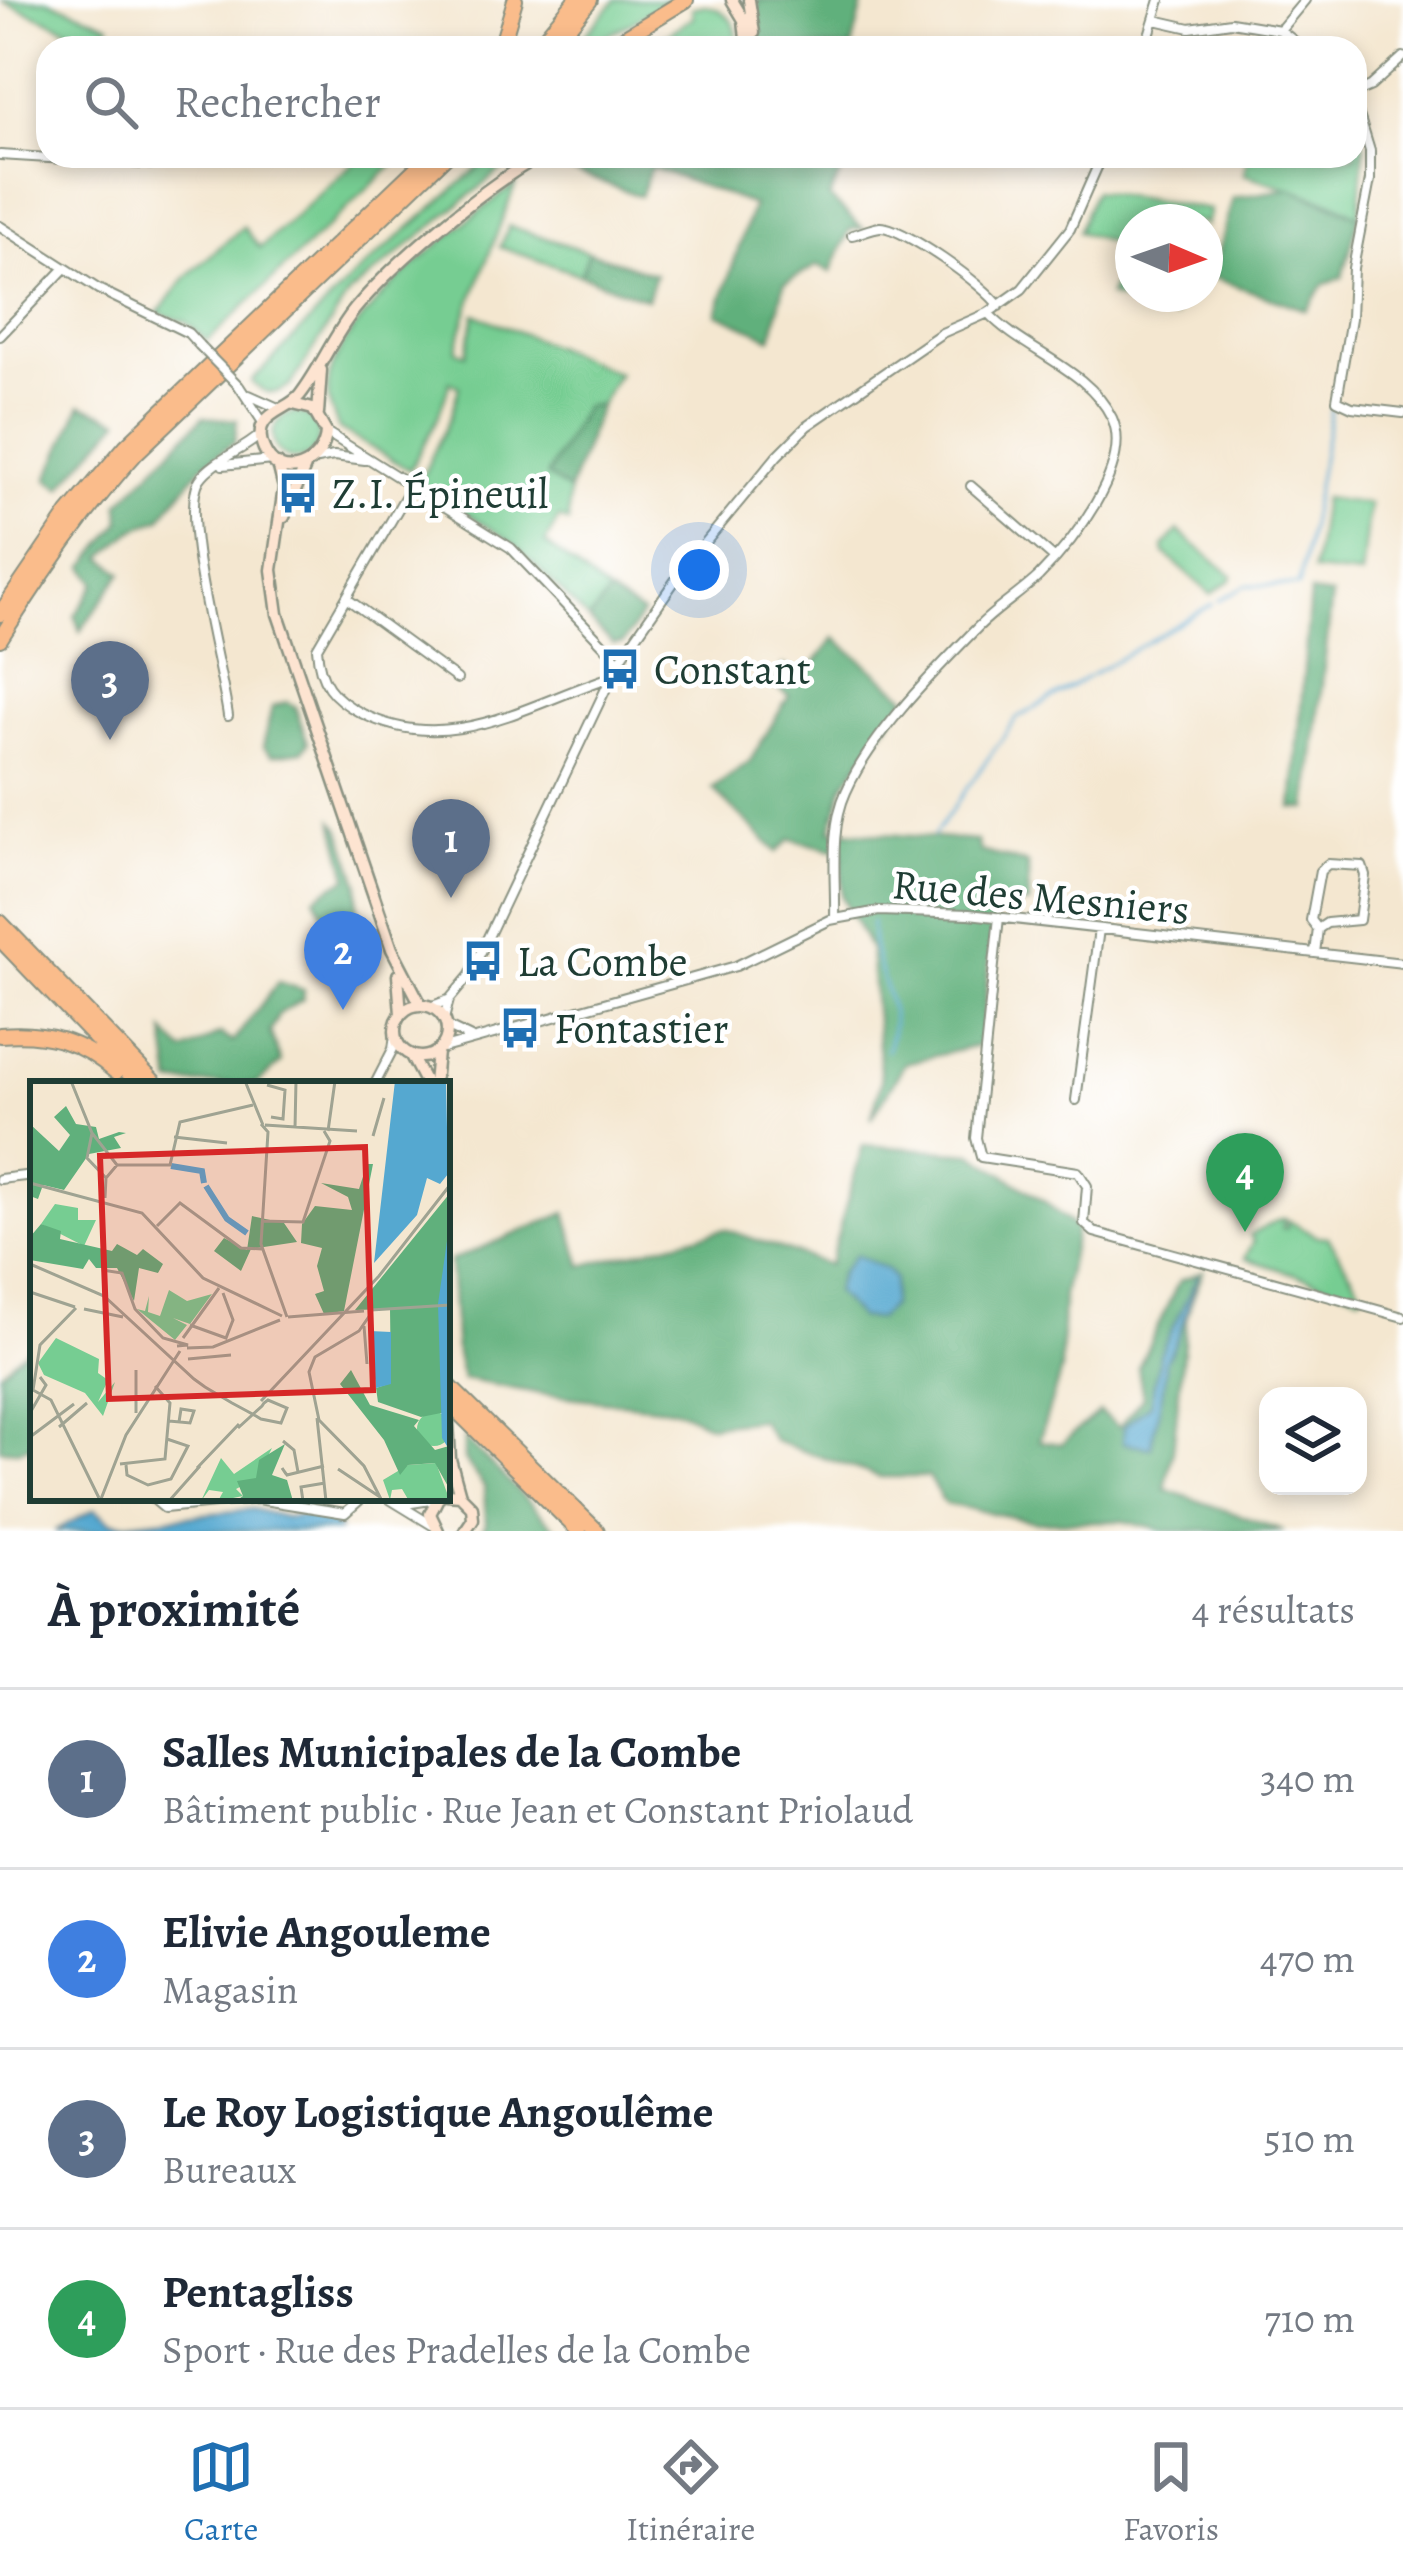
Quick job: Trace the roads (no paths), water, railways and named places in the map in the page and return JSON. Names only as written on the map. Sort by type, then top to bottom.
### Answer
[{"type":"highway","points":[[504,36],[515,0]]},
{"type":"highway","points":[[546,36],[576,0]]},
{"type":"highway","points":[[561,36],[590,0]]},
{"type":"highway","points":[[628,36],[686,0]]},
{"type":"highway","points":[[0,617],[69,513],[126,446],[418,168]]},
{"type":"highway","points":[[0,639],[50,560],[136,453],[427,168]]},
{"type":"highway","points":[[0,649],[50,560]]},
{"type":"highway","points":[[0,907],[125,1052]]},
{"type":"highway","points":[[0,922],[153,1081]]},
{"type":"highway","points":[[0,938],[136,1081]]},
{"type":"highway","points":[[0,1035],[53,1036],[77,1044],[124,1081]]},
{"type":"highway","points":[[450,1387],[597,1531]]},
{"type":"highway","points":[[450,1405],[579,1531]]},
{"type":"street","points":[[732,0],[748,36]]},
{"type":"street","points":[[749,0],[750,36]]},
{"type":"street","points":[[1149,36],[1160,0]]},
{"type":"street","points":[[1280,30],[1305,0]]},
{"type":"street","points":[[1155,20],[1190,28],[1231,22],[1280,30],[1288,36]]},
{"type":"street","points":[[1367,89],[1403,57]]},
{"type":"street","points":[[1367,140],[1370,180],[1353,268],[1351,318],[1337,400],[1403,413]]},
{"type":"street","points":[[0,155],[36,157]]},
{"type":"street","points":[[293,404],[355,309],[498,183],[521,168]]},
{"type":"street","points":[[431,1081],[449,1000],[470,975],[619,661],[681,572],[794,438],[934,338],[988,313],[1022,289],[1063,240],[1096,168]]},
{"type":"street","points":[[0,226],[139,313],[188,333],[248,395],[278,408],[307,406],[318,414]]},
{"type":"street","points":[[852,235],[881,227],[898,232],[976,281],[999,306]]},
{"type":"street","points":[[0,336],[65,268]]},
{"type":"street","points":[[835,918],[836,827],[845,792],[902,709],[991,614],[1054,557],[1105,484],[1117,450],[1113,420],[1089,390],[988,313]]},
{"type":"street","points":[[317,459],[326,432],[318,414],[322,362]]},
{"type":"street","points":[[248,395],[263,429],[264,448],[284,488],[272,570],[278,614],[392,949],[402,996],[394,1049],[376,1081]]},
{"type":"street","points":[[227,716],[221,663],[193,531],[195,492],[200,479],[263,429],[278,408]]},
{"type":"street","points":[[326,432],[511,548],[619,661]]},
{"type":"street","points":[[278,531],[305,466],[334,455],[373,462]]},
{"type":"street","points":[[216,466],[275,462],[305,466]]},
{"type":"street","points":[[412,485],[316,649],[323,679],[333,696],[393,728],[429,734],[556,699],[612,676]]},
{"type":"street","points":[[971,486],[1054,557]]},
{"type":"street","points":[[346,598],[457,679]]},
{"type":"street","points":[[1315,953],[1318,929],[1311,920],[1321,872],[1328,864],[1361,866],[1365,875],[1359,920],[1327,923],[1318,929]]},
{"type":"street","name":"Rue des Mesniers","points":[[439,1050],[736,966],[835,918],[900,910],[1403,963]]},
{"type":"street","points":[[999,917],[976,1138],[981,1157],[1078,1172],[1087,1186],[1084,1223],[1094,1232],[1403,1317]]},
{"type":"street","points":[[1076,1100],[1099,928]]},
{"type":"street","points":[[392,949],[426,1006],[458,1035],[478,1039]]},
{"type":"street","points":[[401,1014],[449,1000]]},
{"type":"street","points":[[395,1035],[428,1081]]},
{"type":"street","points":[[385,1062],[409,1055],[429,1056],[439,1050]]},
{"type":"street","points":[[0,1179],[30,1174]]},
{"type":"street","points":[[453,1494],[469,1502],[473,1514],[465,1531]]},
{"type":"street","points":[[156,1501],[164,1508],[236,1501]]},
{"type":"street","points":[[270,1501],[345,1513],[359,1501]]},
{"type":"street","points":[[396,1501],[435,1528]]},
{"type":"street","points":[[403,1504],[420,1501]]},
{"type":"water","points":[[855,1255],[886,1269],[894,1279],[891,1306],[878,1319],[859,1318],[835,1292],[840,1274]]},
{"type":"water","points":[[1198,1275],[1165,1362],[1151,1447],[1123,1443],[1124,1426],[1150,1404],[1160,1354]]},
{"type":"water","points":[[95,1509],[111,1522],[123,1523],[253,1509],[285,1517],[324,1514],[339,1531],[55,1531]]},
{"type":"waterway","points":[[1219,600],[1247,585],[1299,586],[1331,408]]},
{"type":"waterway","points":[[934,835],[1016,719],[1212,604]]},
{"type":"waterway","points":[[872,922],[874,949],[893,1021],[887,1051]]},
{"type":"place","name":"Z.I. Épineuil","points":[[298,493]]},
{"type":"place","name":"Constant","points":[[620,669]]},
{"type":"place","name":"Le Roy Logistique Angoulême","points":[[110,740]]},
{"type":"place","name":"Salles Municipales de la Combe","points":[[451,898]]},
{"type":"place","name":"La Combe","points":[[483,961]]},
{"type":"place","name":"Elivie Angouleme","points":[[343,1010]]},
{"type":"place","name":"Fontastier","points":[[520,1028]]},
{"type":"place","name":"Pentagliss","points":[[1245,1232]]}]
